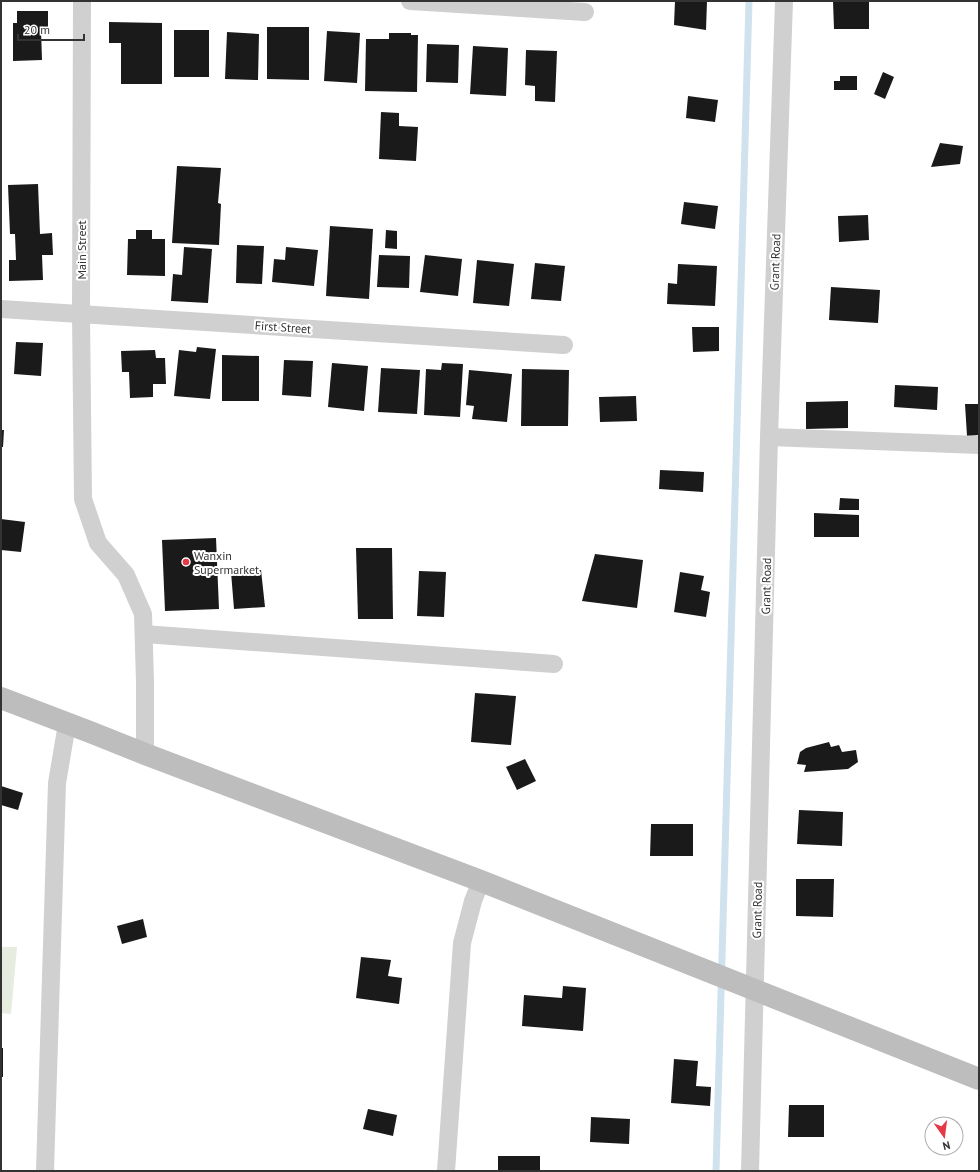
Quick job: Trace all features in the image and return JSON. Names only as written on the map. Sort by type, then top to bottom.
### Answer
[{"type":"main road","points":[[1,698],[481,881],[979,1079]]},
{"type":"street","name":"Main Street","points":[[82,1],[81,314],[83,499],[98,543],[126,575],[143,614],[145,754]]},
{"type":"street","points":[[410,1],[585,12]]},
{"type":"street","name":"Grant Road","points":[[750,1171],[769,437],[784,1]]},
{"type":"street","name":"First Street","points":[[1,309],[564,345]]},
{"type":"street","points":[[769,437],[979,444]]},
{"type":"street","points":[[144,634],[554,664]]},
{"type":"street","points":[[45,1171],[57,782],[67,724]]},
{"type":"street","points":[[446,1171],[462,943],[473,902],[481,881]]},
{"type":"shaded area","points":[[1,947],[17,947],[11,1014],[1,1013]]},
{"type":"building","points":[[675,1],[707,1],[706,30],[674,25]]},
{"type":"building","points":[[833,1],[869,1],[869,29],[834,29]]},
{"type":"building","points":[[17,11],[48,11],[48,30],[41,30],[42,60],[13,61],[13,23],[17,23]]},
{"type":"building","points":[[109,22],[162,23],[162,84],[121,84],[121,43],[109,43]]},
{"type":"building","points":[[267,27],[309,27],[309,80],[267,79]]},
{"type":"building","points":[[174,30],[209,30],[209,77],[174,77]]},
{"type":"building","points":[[327,31],[360,33],[357,83],[324,81]]},
{"type":"building","points":[[227,32],[259,34],[258,80],[225,79]]},
{"type":"building","points":[[389,33],[411,33],[411,35],[418,35],[417,92],[365,91],[366,39],[389,39]]},
{"type":"building","points":[[427,44],[459,45],[458,83],[426,82]]},
{"type":"building","points":[[473,46],[508,48],[506,96],[470,94]]},
{"type":"building","points":[[526,50],[557,51],[555,102],[535,101],[535,86],[525,85]]},
{"type":"building","points":[[883,72],[894,77],[885,99],[874,94]]},
{"type":"building","points":[[840,76],[857,76],[857,90],[834,90],[834,81],[840,81]]},
{"type":"building","points":[[688,96],[718,100],[715,122],[686,118]]},
{"type":"building","points":[[381,112],[399,113],[399,126],[418,127],[416,161],[379,159]]},
{"type":"building","points":[[940,143],[963,146],[960,164],[931,167]]},
{"type":"building","points":[[177,166],[221,168],[218,203],[221,204],[219,245],[172,243]]},
{"type":"building","points":[[38,184],[40,234],[52,233],[53,255],[42,255],[43,280],[9,281],[9,260],[16,260],[15,234],[10,234],[8,185]]},
{"type":"building","points":[[684,202],[718,206],[715,229],[681,224]]},
{"type":"building","points":[[868,215],[869,240],[839,242],[838,216]]},
{"type":"building","points":[[330,226],[373,229],[369,299],[326,296]]},
{"type":"building","points":[[136,230],[152,230],[152,239],[165,239],[165,276],[127,275],[128,239],[136,239]]},
{"type":"building","points":[[386,230],[397,231],[397,249],[385,248]]},
{"type":"building","points":[[237,245],[264,246],[262,284],[236,283]]},
{"type":"building","points":[[184,247],[212,249],[208,303],[171,301],[173,274],[182,275]]},
{"type":"building","points":[[286,247],[318,250],[314,286],[272,282],[274,259],[285,260]]},
{"type":"building","points":[[379,255],[410,256],[409,288],[377,287]]},
{"type":"building","points":[[425,255],[462,259],[458,296],[420,292]]},
{"type":"building","points":[[477,260],[514,264],[509,306],[473,303]]},
{"type":"building","points":[[535,263],[565,266],[561,301],[531,299]]},
{"type":"building","points":[[678,264],[717,266],[715,306],[667,304],[668,283],[677,284]]},
{"type":"building","points":[[831,287],[880,290],[878,323],[829,320]]},
{"type":"building","points":[[692,327],[719,327],[719,351],[693,352]]},
{"type":"building","points":[[16,342],[43,343],[41,376],[14,374]]},
{"type":"building","points":[[197,347],[216,349],[210,399],[174,396],[179,350],[196,352]]},
{"type":"building","points":[[155,350],[156,358],[165,358],[166,384],[153,384],[153,397],[130,398],[129,372],[122,372],[121,351]]},
{"type":"building","points":[[222,355],[259,356],[259,401],[222,401]]},
{"type":"building","points":[[284,360],[313,361],[311,397],[282,395]]},
{"type":"building","points":[[332,363],[368,366],[364,411],[328,407]]},
{"type":"building","points":[[442,363],[463,364],[460,417],[424,415],[426,369],[441,370]]},
{"type":"building","points":[[381,368],[420,370],[417,414],[378,412]]},
{"type":"building","points":[[522,369],[569,370],[568,426],[521,426]]},
{"type":"building","points":[[469,370],[512,374],[507,422],[472,419],[474,406],[466,405]]},
{"type":"building","points":[[895,385],[938,387],[937,410],[894,407]]},
{"type":"building","points":[[636,396],[637,421],[600,422],[599,397]]},
{"type":"building","points":[[848,401],[848,428],[806,429],[806,402]]},
{"type":"building","points":[[965,404],[979,404],[979,435],[967,436]]},
{"type":"building","points":[[1,430],[4,430],[3,447],[1,447]]},
{"type":"building","points":[[660,470],[704,472],[703,492],[659,489]]},
{"type":"building","points":[[840,498],[859,499],[859,510],[839,510]]},
{"type":"building","points":[[814,513],[859,515],[859,537],[814,537]]},
{"type":"building","points":[[1,519],[25,522],[21,552],[1,550]]},
{"type":"building","points":[[216,538],[219,609],[165,611],[162,540]]},
{"type":"building","points":[[356,548],[392,548],[393,619],[358,619]]},
{"type":"building","points":[[595,554],[643,560],[637,608],[582,601]]},
{"type":"building","points":[[261,570],[265,607],[234,609],[231,572]]},
{"type":"building","points":[[419,571],[446,572],[444,617],[417,616]]},
{"type":"building","points":[[680,572],[704,576],[701,590],[710,592],[706,617],[674,612]]},
{"type":"building","points":[[475,693],[516,696],[511,745],[471,742]]},
{"type":"building","points":[[829,742],[831,747],[839,745],[842,752],[856,750],[858,762],[848,769],[804,772],[806,765],[797,764],[800,752],[806,748]]},
{"type":"building","points":[[525,759],[536,781],[517,790],[506,767]]},
{"type":"building","points":[[1,786],[23,793],[18,810],[1,805]]},
{"type":"building","points":[[799,810],[843,812],[842,846],[797,844]]},
{"type":"building","points":[[651,824],[693,824],[693,856],[650,856]]},
{"type":"building","points":[[796,879],[834,879],[833,917],[796,916]]},
{"type":"building","points":[[143,919],[147,937],[122,944],[117,926]]},
{"type":"building","points":[[361,957],[391,960],[388,976],[402,978],[399,1004],[356,998]]},
{"type":"building","points":[[563,986],[586,988],[583,1031],[522,1026],[524,995],[562,998]]},
{"type":"building","points":[[1,1048],[3,1048],[3,1077],[1,1077]]},
{"type":"building","points":[[674,1059],[698,1061],[696,1086],[711,1087],[710,1106],[671,1103]]},
{"type":"building","points":[[789,1105],[824,1105],[824,1137],[788,1137]]},
{"type":"building","points":[[368,1109],[397,1115],[393,1136],[363,1129]]},
{"type":"building","points":[[591,1117],[630,1119],[629,1144],[590,1142]]},
{"type":"building","points":[[498,1156],[540,1156],[540,1171],[498,1171]]},
{"type":"waterway","points":[[716,1171],[749,1]]},
{"type":"place","name":"Wanxin Supermarket","points":[[186,562]]}]
